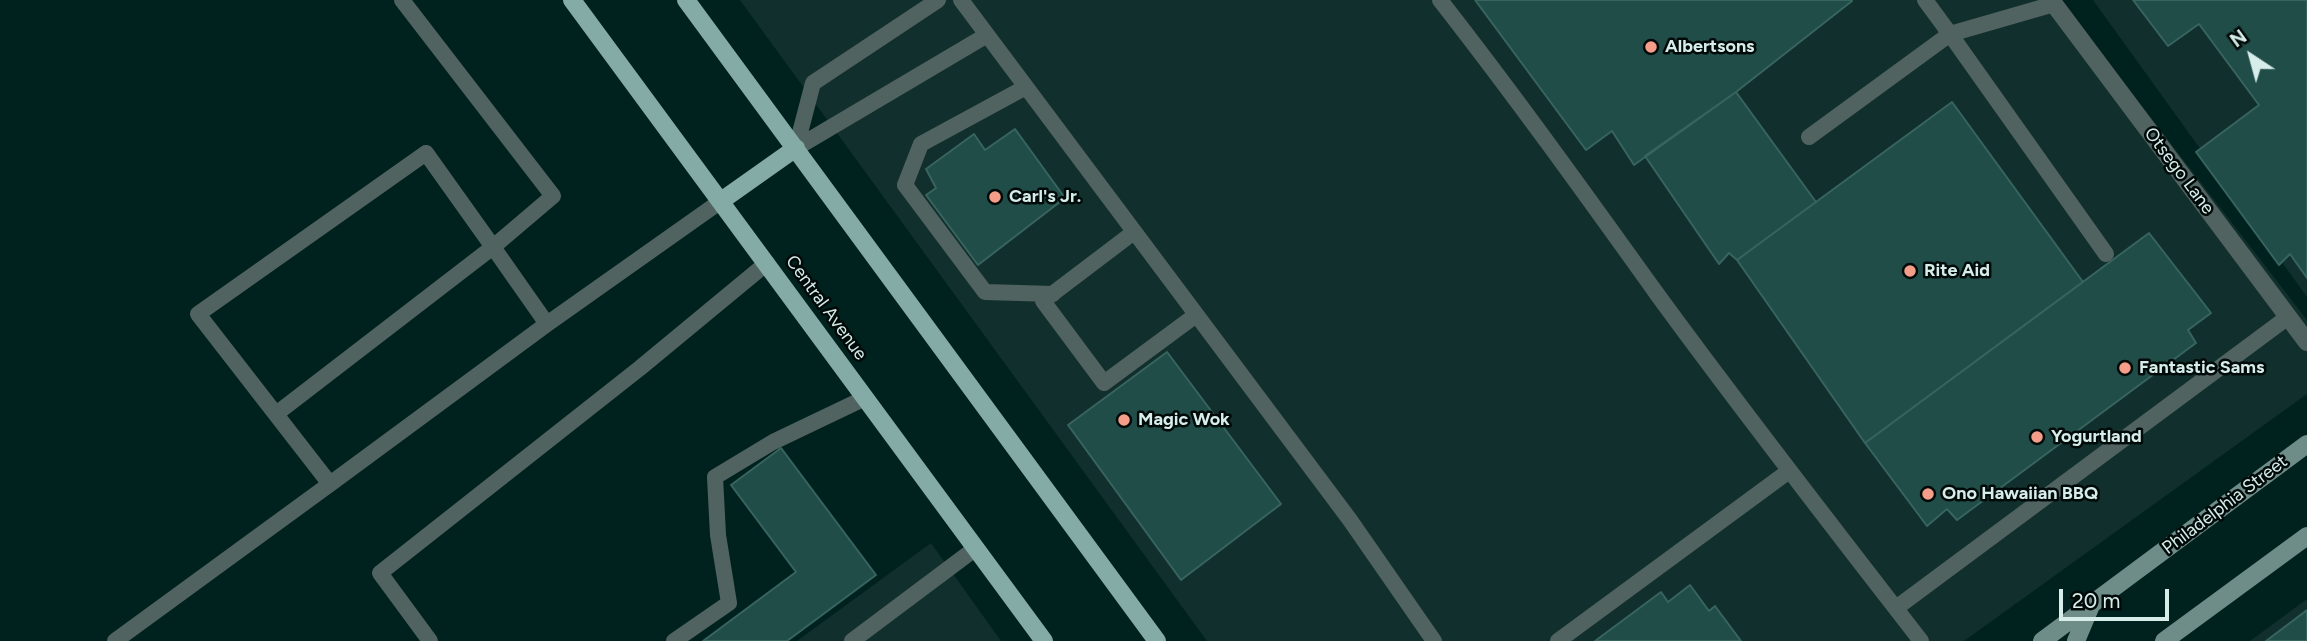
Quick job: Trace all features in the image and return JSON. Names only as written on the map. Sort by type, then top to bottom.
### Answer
[{"type":"main road","name":"Central Avenue","points":[[572,0],[1044,641]]},
{"type":"main road","points":[[686,0],[1157,641]]},
{"type":"main road","points":[[721,201],[796,148]]},
{"type":"main road","name":"Philadelphia Street","points":[[2042,641],[2307,444]]},
{"type":"main road","points":[[2164,641],[2307,536]]},
{"type":"main road","points":[[2076,641],[2092,604]]},
{"type":"street","name":"Otsego Lane","points":[[2052,2],[2307,342]]},
{"type":"lane","points":[[276,414],[493,247],[553,196],[402,0]]},
{"type":"lane","points":[[796,148],[814,83],[938,0]]},
{"type":"lane","points":[[961,0],[1350,520],[1434,641]]},
{"type":"lane","points":[[1440,0],[1510,90],[1789,471],[1921,641]]},
{"type":"lane","points":[[1925,0],[2106,254]]},
{"type":"lane","points":[[1809,136],[1950,34],[2052,2]]},
{"type":"lane","points":[[796,148],[987,35]]},
{"type":"lane","points":[[1026,87],[921,144],[905,185],[985,292],[1053,294]]},
{"type":"lane","points":[[330,484],[198,314],[426,153],[547,324]]},
{"type":"lane","points":[[115,641],[547,324],[721,201]]},
{"type":"lane","points":[[1134,232],[1043,301],[1104,383],[1196,314]]},
{"type":"lane","points":[[430,641],[380,573],[640,368],[767,263]]},
{"type":"lane","points":[[1896,608],[2288,317]]},
{"type":"lane","points":[[674,641],[729,603],[718,536],[715,477],[773,442],[865,398]]},
{"type":"lane","points":[[1558,641],[1789,471]]},
{"type":"lane","points":[[852,641],[976,548]]},
{"type":"shaded area","points":[[740,0],[2060,0],[2307,320],[2307,394],[1964,641],[1207,641]]},
{"type":"shaded area","points":[[2093,0],[2307,0],[2307,297]]},
{"type":"shaded area","points":[[931,543],[1001,641],[797,641]]},
{"type":"shaded area","points":[[2307,599],[2307,641],[2250,641]]},
{"type":"building","name":"Albertsons","points":[[1475,0],[1852,1],[1736,92],[1634,165],[1612,131],[1586,150]]},
{"type":"building","points":[[2133,0],[2307,0],[2307,278],[2290,254],[2279,265],[2196,152],[2259,105],[2199,24],[2168,46]]},
{"type":"building","points":[[1736,92],[1816,202],[1737,260],[1729,253],[1719,264],[1645,156]]},
{"type":"building","name":"Rite Aid","points":[[1952,102],[2083,282],[1865,443],[1737,260]]},
{"type":"building","name":"Carl's Jr.","points":[[1015,129],[1065,198],[978,265],[926,195],[936,188],[926,169],[974,134],[985,150]]},
{"type":"building","points":[[2149,233],[2211,313],[2188,330],[2196,343],[1957,520],[1947,509],[1927,526],[1865,443]]},
{"type":"building","points":[[1167,352],[1281,504],[1181,580],[1068,425]]},
{"type":"building","points":[[781,448],[876,575],[787,641],[703,641],[796,572],[731,485]]},
{"type":"building","points":[[1690,585],[1709,611],[1715,606],[1741,641],[1595,641],[1661,592],[1668,602]]},
{"type":"building","points":[[2307,610],[2307,641],[2266,641]]},
{"type":"place","name":"Albertsons","points":[[1651,47]]},
{"type":"place","name":"Carl's Jr.","points":[[995,197]]},
{"type":"place","name":"Rite Aid","points":[[1910,271]]},
{"type":"place","name":"Fantastic Sams","points":[[2125,368]]},
{"type":"place","name":"Magic Wok","points":[[1124,420]]},
{"type":"place","name":"Yogurtland","points":[[2037,437]]},
{"type":"place","name":"Ono Hawaiian BBQ","points":[[1928,494]]}]
